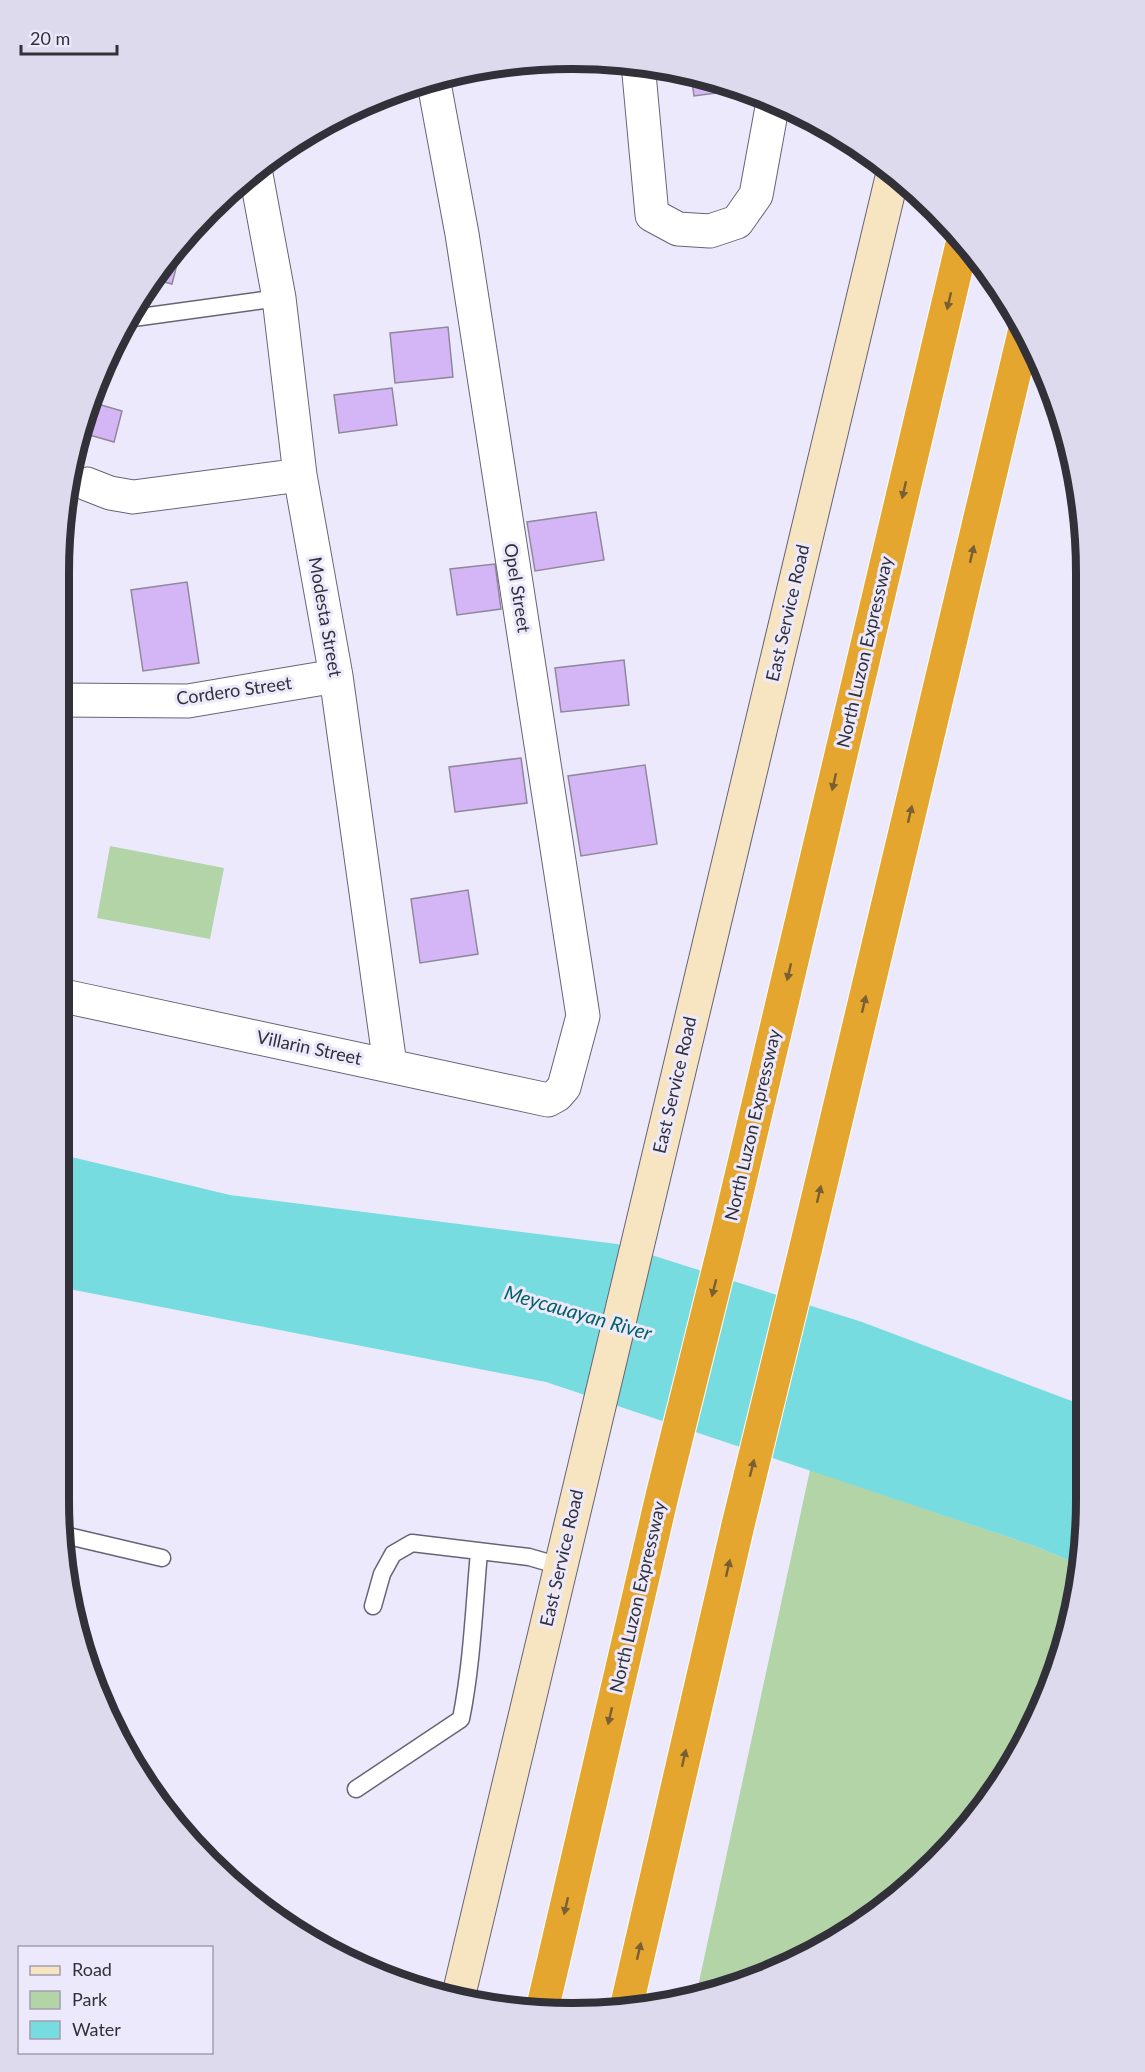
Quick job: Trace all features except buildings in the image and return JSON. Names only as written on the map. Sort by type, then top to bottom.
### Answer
[{"type":"highway","name":"North Luzon Expressway","points":[[544,2002],[662,1496],[728,1231],[960,252]]},
{"type":"highway","points":[[628,2000],[738,1525],[1021,345]]},
{"type":"street","points":[[639,73],[652,215],[678,229],[710,231],[736,222],[756,195],[772,110]]},
{"type":"street","name":"Opel Street","points":[[435,88],[462,234],[583,1016],[564,1087],[558,1095]]},
{"type":"street","name":"Modesta Street","points":[[257,180],[279,298],[300,476],[336,676],[390,1065]]},
{"type":"street","name":"East Service Road","points":[[460,1990],[891,183]]},
{"type":"street","points":[[87,484],[110,493],[133,497],[300,476]]},
{"type":"street","name":"Cordero Street","points":[[69,700],[188,701],[336,676]]},
{"type":"street","name":"Villarin Street","points":[[69,997],[548,1100],[558,1095]]},
{"type":"lane","points":[[138,317],[279,298]]},
{"type":"lane","points":[[70,1537],[162,1558]]},
{"type":"lane","points":[[374,1606],[382,1574],[393,1554],[412,1543],[529,1557],[560,1566]]},
{"type":"lane","points":[[356,1789],[461,1719],[468,1683],[479,1552]]},
{"type":"green space","points":[[110,846],[224,868],[210,939],[97,918]]},
{"type":"green space","points":[[810,1470],[1035,1546],[1072,1562],[1059,1630],[1038,1692],[1024,1722],[1009,1751],[972,1806],[929,1856],[879,1899],[824,1936],[765,1965],[698,1987]]},
{"type":"water","name":"Meycauayan River","points":[[69,1156],[230,1195],[617,1244],[862,1322],[1076,1403],[1076,1499],[1072,1562],[1035,1546],[546,1382],[69,1289]]}]
